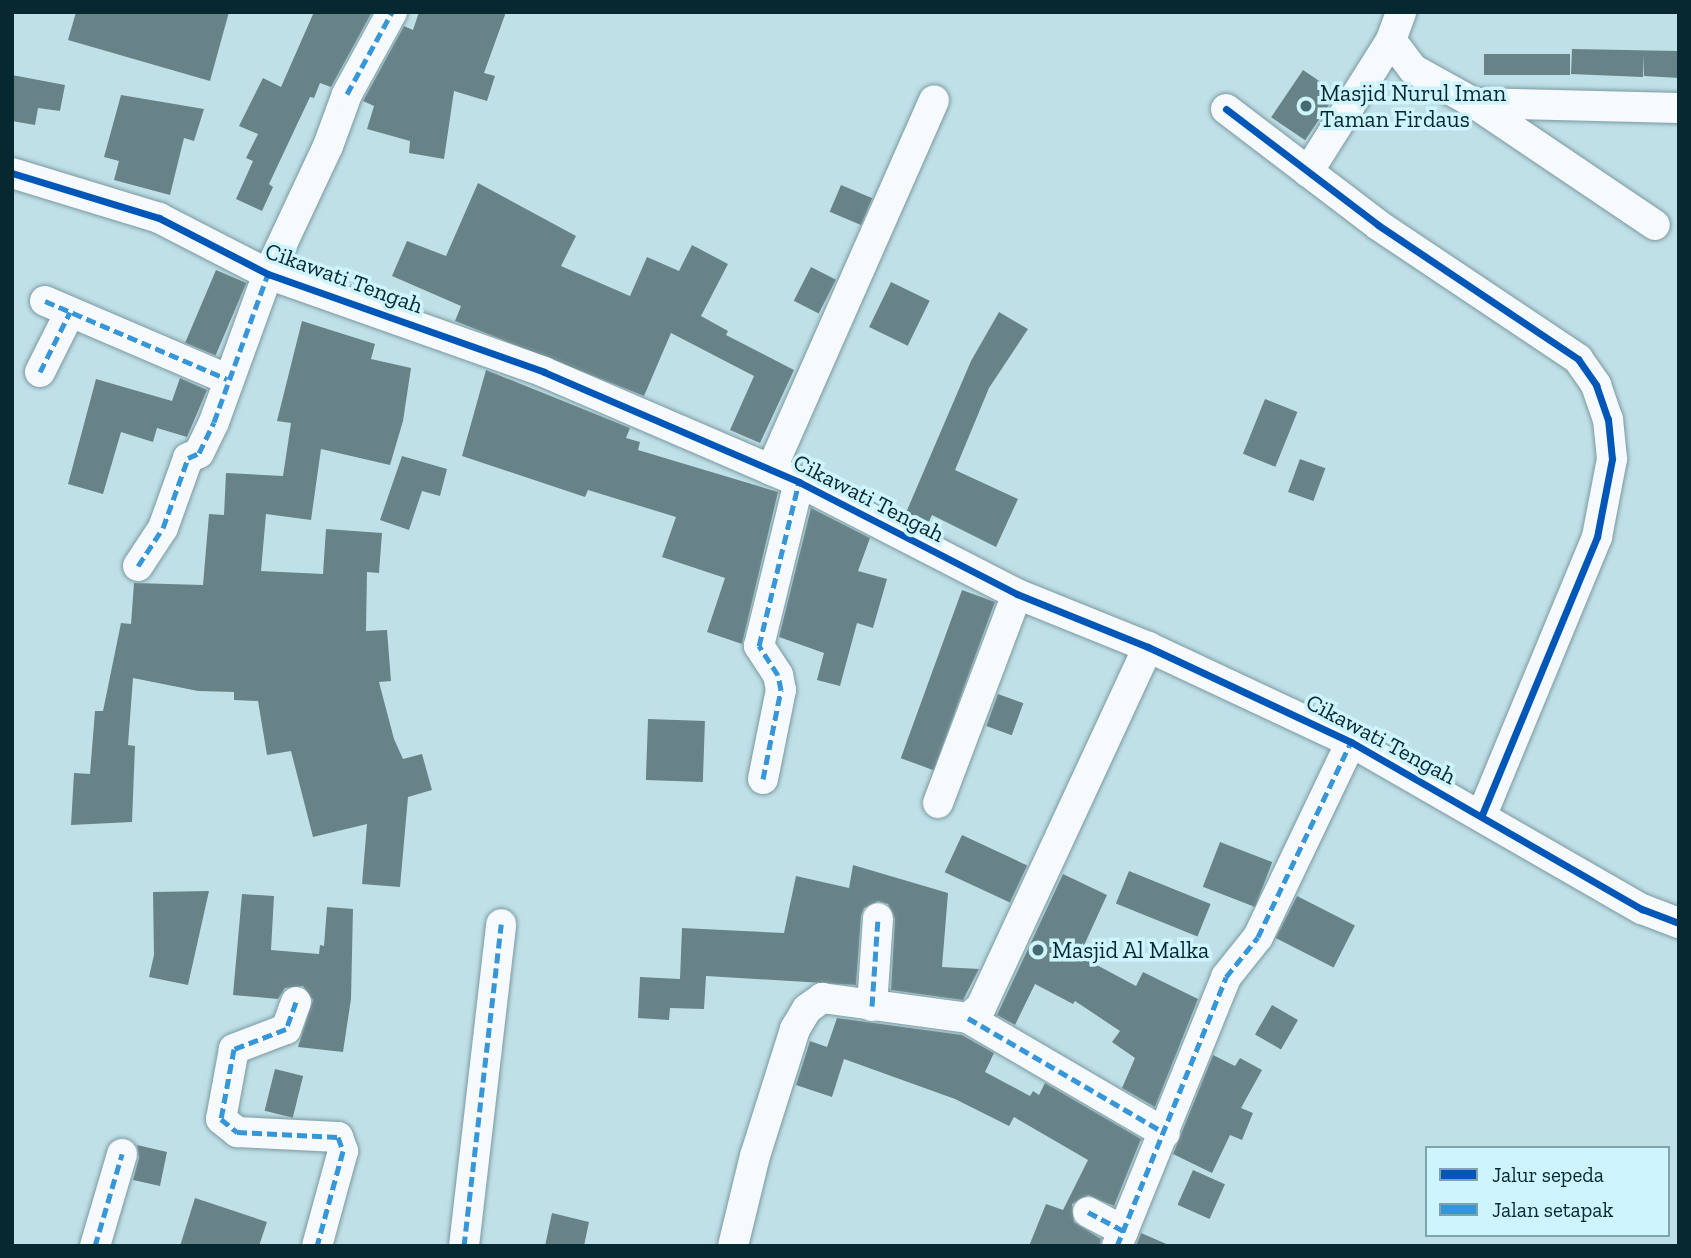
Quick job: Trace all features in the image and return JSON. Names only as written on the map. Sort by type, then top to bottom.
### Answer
[{"type":"street","points":[[138,566],[163,528],[188,458],[199,453],[268,274],[328,146],[347,94],[392,12]]},
{"type":"street","points":[[1308,172],[1391,40],[1401,12]]},
{"type":"street","points":[[1391,40],[1413,69],[1474,103],[1655,225]]},
{"type":"street","points":[[771,470],[934,100]]},
{"type":"street","points":[[1474,103],[1679,108]]},
{"type":"street","points":[[1226,109],[1378,225],[1578,359],[1597,385],[1608,419],[1612,459],[1597,537],[1482,814]]},
{"type":"street","name":"Cikawati Tengah","points":[[12,173],[159,218],[268,274],[544,372],[799,482],[1017,594],[1148,647],[1351,742],[1482,814],[1642,909],[1679,923]]},
{"type":"street","points":[[40,372],[58,307],[227,379]]},
{"type":"street","points":[[763,779],[781,690],[778,675],[759,646],[799,482]]},
{"type":"street","points":[[938,803],[1017,594]]},
{"type":"street","points":[[968,1018],[986,996],[1148,647]]},
{"type":"street","points":[[1088,1212],[1120,1239],[1226,977],[1258,937],[1351,742]]},
{"type":"street","points":[[872,1006],[878,918]]},
{"type":"street","points":[[464,1246],[501,924]]},
{"type":"street","points":[[733,1246],[755,1156],[795,1029],[807,1009],[822,998],[968,1018],[1165,1133]]},
{"type":"street","points":[[296,1002],[286,1029],[234,1049],[221,1119],[237,1132],[338,1137],[343,1151],[317,1246]]},
{"type":"street","points":[[94,1246],[122,1154]]},
{"type":"building","points":[[76,12],[229,12],[210,81],[68,40]]},
{"type":"building","points":[[314,12],[372,12],[331,87],[320,83],[314,98],[310,97],[269,184],[273,187],[262,211],[236,199],[253,161],[246,158],[258,134],[239,126],[263,78],[281,87]]},
{"type":"building","points":[[419,12],[506,12],[484,73],[495,76],[487,101],[454,91],[444,159],[409,153],[410,141],[367,129],[374,106],[363,101],[404,26],[413,30]]},
{"type":"building","points":[[1572,49],[1679,51],[1679,78],[1644,76],[1644,54],[1643,77],[1571,74]]},
{"type":"building","points":[[1484,54],[1570,54],[1570,75],[1484,75]]},
{"type":"building","name":"Masjid Nurul Iman Taman Firdaus","points":[[1303,70],[1337,93],[1305,140],[1271,117]]},
{"type":"building","points":[[12,75],[65,85],[60,111],[38,108],[35,125],[12,121]]},
{"type":"building","points":[[121,95],[204,109],[194,141],[184,138],[170,195],[114,180],[119,161],[104,157]]},
{"type":"building","points":[[478,183],[576,236],[561,266],[630,296],[647,257],[679,271],[692,245],[728,264],[701,316],[728,331],[726,335],[794,370],[760,443],[730,430],[754,376],[671,333],[644,396],[455,321],[461,306],[392,276],[407,241],[446,256]]},
{"type":"building","points":[[841,185],[872,198],[861,225],[830,212]]},
{"type":"building","points":[[811,267],[836,280],[819,314],[794,301]]},
{"type":"building","points":[[216,270],[246,283],[216,356],[185,343]]},
{"type":"building","points":[[891,282],[930,301],[908,346],[869,327]]},
{"type":"building","points":[[999,312],[1028,329],[989,388],[955,470],[1018,499],[996,547],[932,515],[928,524],[905,515],[971,361]]},
{"type":"building","points":[[302,321],[375,344],[371,359],[411,368],[403,421],[390,465],[321,449],[311,520],[266,514],[261,571],[323,574],[326,529],[382,533],[379,573],[367,572],[366,631],[387,630],[391,681],[379,682],[394,739],[403,759],[422,754],[432,790],[408,797],[400,887],[362,884],[367,824],[313,837],[291,751],[267,755],[258,701],[234,700],[234,692],[198,691],[133,678],[128,745],[135,746],[132,822],[71,825],[74,773],[90,774],[95,711],[103,711],[121,623],[131,624],[134,583],[203,585],[209,514],[224,515],[226,473],[283,476],[291,423],[277,421]]},
{"type":"building","points":[[486,370],[630,428],[626,438],[640,442],[638,450],[778,492],[742,644],[707,632],[725,578],[662,557],[676,517],[588,490],[585,497],[462,456]]},
{"type":"building","points":[[180,378],[207,390],[187,437],[157,428],[153,442],[121,432],[103,494],[68,484],[96,379],[172,401]]},
{"type":"building","points":[[1265,399],[1297,412],[1275,467],[1243,454]]},
{"type":"building","points":[[402,456],[447,469],[440,496],[422,491],[409,530],[380,520]]},
{"type":"building","points":[[1300,459],[1325,468],[1313,501],[1288,492]]},
{"type":"building","points":[[811,508],[870,538],[858,571],[887,579],[873,628],[857,623],[840,686],[817,680],[824,653],[779,637]]},
{"type":"building","points":[[962,590],[995,602],[934,770],[901,758]]},
{"type":"building","points":[[998,694],[1023,703],[1012,735],[986,726]]},
{"type":"building","points":[[648,719],[705,721],[703,782],[646,780]]},
{"type":"building","points":[[962,835],[1027,865],[1010,903],[945,872]]},
{"type":"building","points":[[1220,842],[1272,862],[1255,907],[1203,887]]},
{"type":"building","points":[[853,865],[948,893],[942,967],[979,969],[963,1000],[891,990],[895,919],[888,904],[878,901],[864,908],[861,916],[856,985],[706,976],[704,1009],[670,1008],[669,1020],[638,1018],[640,977],[680,979],[682,928],[784,933],[796,876],[849,888]]},
{"type":"building","points":[[1129,871],[1211,904],[1197,936],[1116,903]]},
{"type":"building","points":[[1063,874],[1107,895],[1081,952],[1095,959],[1093,963],[1136,986],[1143,972],[1198,999],[1155,1107],[1122,1088],[1135,1058],[1112,1042],[1120,1031],[1075,1001],[1073,1004],[1035,984],[1015,1025],[997,1015]]},
{"type":"building","points":[[209,891],[188,985],[149,977],[154,955],[153,892]]},
{"type":"building","points":[[242,894],[274,896],[271,950],[319,954],[320,945],[324,946],[327,907],[353,909],[351,999],[343,1052],[298,1047],[313,1000],[303,986],[285,988],[278,999],[233,995]]},
{"type":"building","points":[[1297,896],[1355,926],[1334,967],[1276,938]]},
{"type":"building","points":[[1272,1005],[1298,1020],[1281,1049],[1255,1034]]},
{"type":"building","points":[[837,1018],[962,1035],[994,1053],[985,1072],[1030,1096],[1033,1091],[1039,1095],[1045,1083],[1141,1139],[1114,1206],[1088,1195],[1072,1204],[1074,1222],[1101,1239],[1100,1246],[1029,1246],[1046,1204],[1063,1210],[1088,1160],[1014,1117],[1009,1126],[955,1099],[844,1059],[832,1097],[796,1085],[810,1041],[827,1047]]},
{"type":"building","points":[[1213,1055],[1235,1066],[1240,1058],[1262,1070],[1241,1108],[1253,1113],[1242,1140],[1230,1135],[1212,1173],[1173,1154]]},
{"type":"building","points":[[275,1069],[303,1076],[293,1118],[265,1111]]},
{"type":"building","points":[[137,1145],[167,1152],[160,1186],[133,1180],[139,1158]]},
{"type":"building","points":[[1193,1170],[1225,1184],[1210,1219],[1178,1205]]},
{"type":"building","points":[[195,1198],[267,1222],[259,1246],[180,1246]]},
{"type":"building","points":[[552,1213],[589,1222],[584,1246],[545,1246]]},
{"type":"building","points":[[1141,1233],[1171,1246],[1136,1246]]},
{"type":"marked path","points":[[347,94],[392,12]]},
{"type":"marked path","points":[[138,566],[163,528],[188,458],[199,453],[214,422],[268,274]]},
{"type":"marked path","points":[[45,301],[227,379]]},
{"type":"marked path","points":[[40,372],[70,312]]},
{"type":"marked path","points":[[763,779],[781,690],[778,675],[759,646],[799,482]]},
{"type":"marked path","points":[[1117,1246],[1226,977],[1258,937],[1351,742]]},
{"type":"marked path","points":[[872,1006],[878,918]]},
{"type":"marked path","points":[[464,1246],[501,924]]},
{"type":"marked path","points":[[296,1002],[286,1029],[234,1049],[221,1119],[237,1132],[338,1137],[343,1151],[317,1246]]},
{"type":"marked path","points":[[968,1018],[1165,1133]]},
{"type":"marked path","points":[[95,1246],[122,1154]]},
{"type":"marked path","points":[[1088,1212],[1123,1231]]},
{"type":"cycle path","points":[[1226,109],[1378,225],[1578,359],[1596,385],[1608,419],[1612,459],[1597,537],[1482,814]]},
{"type":"cycle path","points":[[12,173],[159,218],[268,274],[544,372],[799,482],[1017,594],[1148,647],[1351,742],[1642,909],[1679,923]]},
{"type":"place","name":"Masjid Nurul Iman Taman Firdaus","points":[[1306,106]]},
{"type":"place","name":"Masjid Al Malka","points":[[1038,950]]}]
